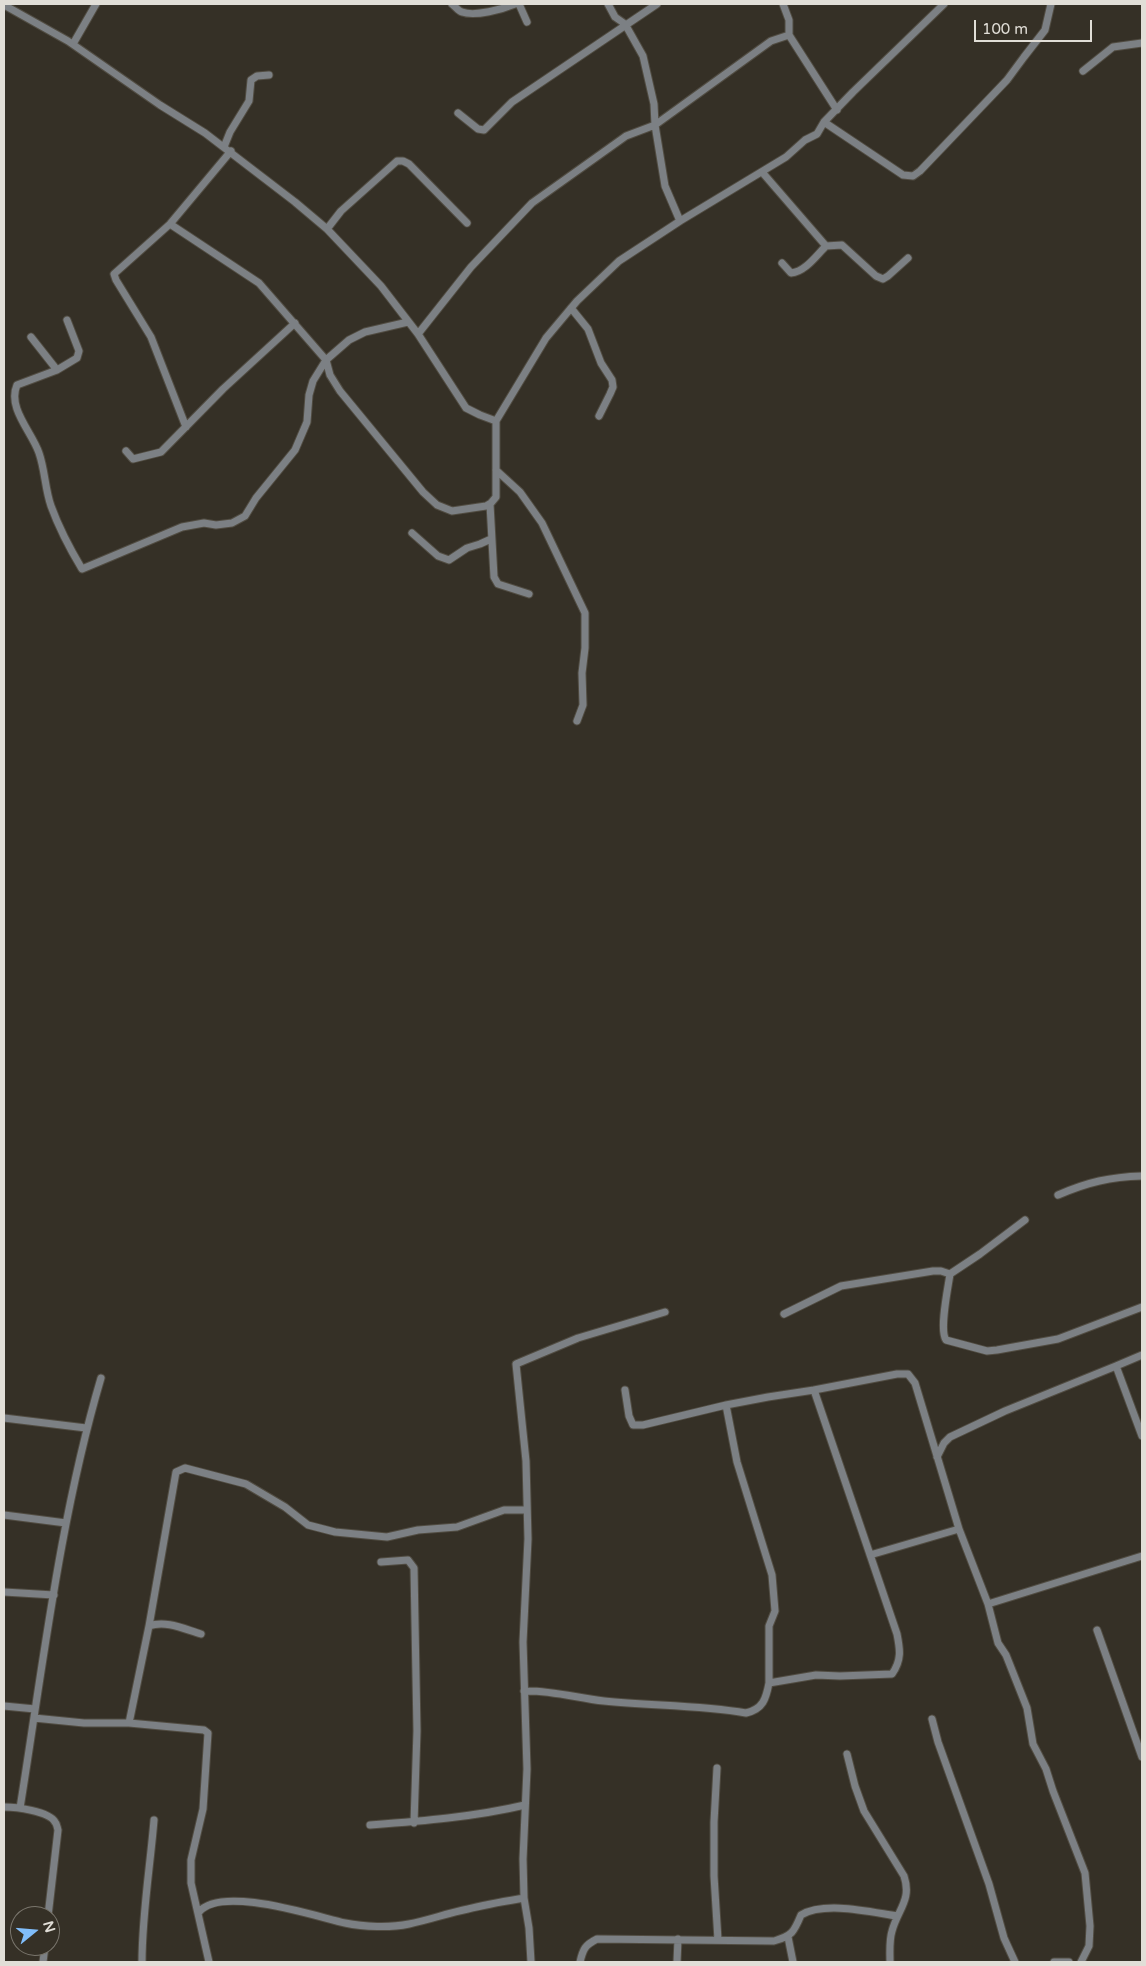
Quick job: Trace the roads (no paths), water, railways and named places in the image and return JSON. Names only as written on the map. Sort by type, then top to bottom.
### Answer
[{"type":"street","points":[[73,44],[96,4]]},
{"type":"street","points":[[452,4],[462,12],[475,13],[488,12],[515,4]]},
{"type":"street","points":[[519,4],[527,22]]},
{"type":"street","points":[[608,4],[615,17],[625,24],[643,56],[654,104],[655,125],[665,186],[680,221]]},
{"type":"street","points":[[458,113],[478,129],[484,130],[512,102],[657,4]]},
{"type":"street","points":[[783,4],[789,20],[790,35],[837,110]]},
{"type":"street","points":[[170,224],[259,283],[326,360],[330,375],[340,391],[423,492],[437,506],[452,511],[486,506],[496,496],[496,421],[546,338],[571,308],[619,260],[786,157],[805,140],[817,134],[824,122],[944,4]]},
{"type":"street","points":[[824,122],[903,175],[913,176],[920,171],[1007,80],[1045,30],[1050,4]]},
{"type":"street","points":[[4,5],[73,44],[160,105],[205,133],[268,180],[327,229],[381,286],[418,334],[466,408],[480,416],[496,421]]},
{"type":"street","points":[[418,334],[471,267],[532,203],[626,136],[655,125],[771,41],[790,35]]},
{"type":"street","points":[[1083,71],[1113,47],[1142,43]]},
{"type":"street","points":[[186,427],[151,337],[114,274],[170,224],[228,149],[230,132],[249,101],[251,80],[257,76],[269,75]]},
{"type":"street","points":[[327,229],[341,211],[397,161],[409,164],[467,223]]},
{"type":"street","points":[[762,172],[826,246]]},
{"type":"street","points":[[782,263],[790,273],[796,273],[826,246],[842,245],[876,276],[883,279],[908,258]]},
{"type":"street","points":[[571,308],[588,329],[602,363],[612,380],[612,387],[599,416]]},
{"type":"street","points":[[66,320],[79,351],[78,358],[57,370],[17,385],[15,391],[16,403],[23,423],[39,454],[51,505],[69,546],[82,569],[182,527],[204,523],[216,525],[232,523],[244,516],[260,492],[295,450],[307,422],[309,395],[313,381],[326,360],[349,340],[365,332],[408,322]]},
{"type":"street","points":[[126,451],[133,459],[161,452],[223,389],[295,323]]},
{"type":"street","points":[[32,337],[57,370]]},
{"type":"street","points":[[496,470],[520,492],[542,523],[585,613],[585,648],[582,674],[583,705],[578,721]]},
{"type":"street","points":[[490,504],[494,577],[498,584],[529,594]]},
{"type":"street","points":[[412,533],[438,556],[450,560],[467,548],[491,539]]},
{"type":"street","points":[[1058,1194],[1087,1183],[1121,1177],[1142,1176]]},
{"type":"street","points":[[1025,1220],[950,1274],[943,1326],[944,1338],[946,1340],[987,1351],[1058,1339],[1142,1307]]},
{"type":"street","points":[[784,1314],[841,1286],[933,1271],[950,1274]]},
{"type":"street","points":[[530,1962],[529,1928],[524,1898],[523,1859],[527,1734],[523,1642],[528,1539],[525,1445],[516,1364],[586,1336],[665,1312]]},
{"type":"street","points":[[937,1458],[944,1442],[950,1437],[1142,1355]]},
{"type":"street","points":[[1116,1366],[1142,1436]]},
{"type":"street","points":[[625,1390],[629,1416],[633,1425],[643,1425],[726,1405],[897,1374],[908,1374],[915,1382],[959,1529],[988,1604],[998,1643],[1006,1655],[1027,1708],[1033,1744],[1046,1769],[1085,1873],[1090,1926],[1089,1946],[1082,1962]]},
{"type":"street","points":[[20,1808],[66,1523],[86,1428],[101,1378]]},
{"type":"street","points":[[769,1683],[816,1675],[892,1674],[901,1654],[870,1554],[814,1390]]},
{"type":"street","points":[[524,1691],[539,1690],[573,1698],[673,1705],[746,1713],[754,1711],[762,1705],[766,1699],[769,1683],[769,1626],[775,1611],[772,1575],[737,1462],[726,1405]]},
{"type":"street","points":[[4,1418],[86,1428]]},
{"type":"street","points":[[129,1722],[176,1472],[185,1468],[246,1484],[285,1507],[308,1525],[335,1532],[387,1538],[418,1530],[457,1527],[504,1510],[526,1510]]},
{"type":"street","points":[[4,1516],[66,1523]]},
{"type":"street","points":[[870,1554],[959,1529]]},
{"type":"street","points":[[988,1604],[1142,1556]]},
{"type":"street","points":[[381,1562],[408,1560],[414,1568],[417,1731],[414,1823]]},
{"type":"street","points":[[4,1592],[54,1595]]},
{"type":"street","points":[[148,1626],[166,1624],[201,1634]]},
{"type":"street","points":[[1097,1630],[1142,1757]]},
{"type":"street","points":[[4,1706],[35,1709]]},
{"type":"street","points":[[34,1718],[84,1723],[129,1722],[204,1730],[208,1733],[203,1809],[191,1860],[191,1883],[209,1962]]},
{"type":"street","points":[[932,1719],[938,1742],[989,1884],[1004,1938],[1015,1962]]},
{"type":"street","points":[[847,1754],[864,1811],[904,1876],[908,1887],[906,1897],[891,1932],[890,1962]]},
{"type":"street","points":[[717,1768],[714,1876],[718,1940]]},
{"type":"street","points":[[370,1825],[414,1823],[497,1812],[525,1805]]},
{"type":"street","points":[[4,1807],[20,1808],[50,1817],[55,1821],[58,1830],[49,1906]]},
{"type":"street","points":[[142,1962],[142,1928],[150,1872],[154,1820]]},
{"type":"street","points":[[199,1912],[206,1905],[236,1900],[316,1914],[344,1922],[397,1926],[469,1908],[524,1898]]},
{"type":"street","points":[[580,1962],[583,1949],[588,1943],[597,1939],[774,1941],[788,1938],[796,1928],[801,1915],[810,1910],[833,1909],[898,1916]]},
{"type":"street","points":[[788,1938],[793,1962]]},
{"type":"street","points":[[677,1962],[678,1939]]},
{"type":"street","points":[[1054,1962],[1069,1962]]}]
